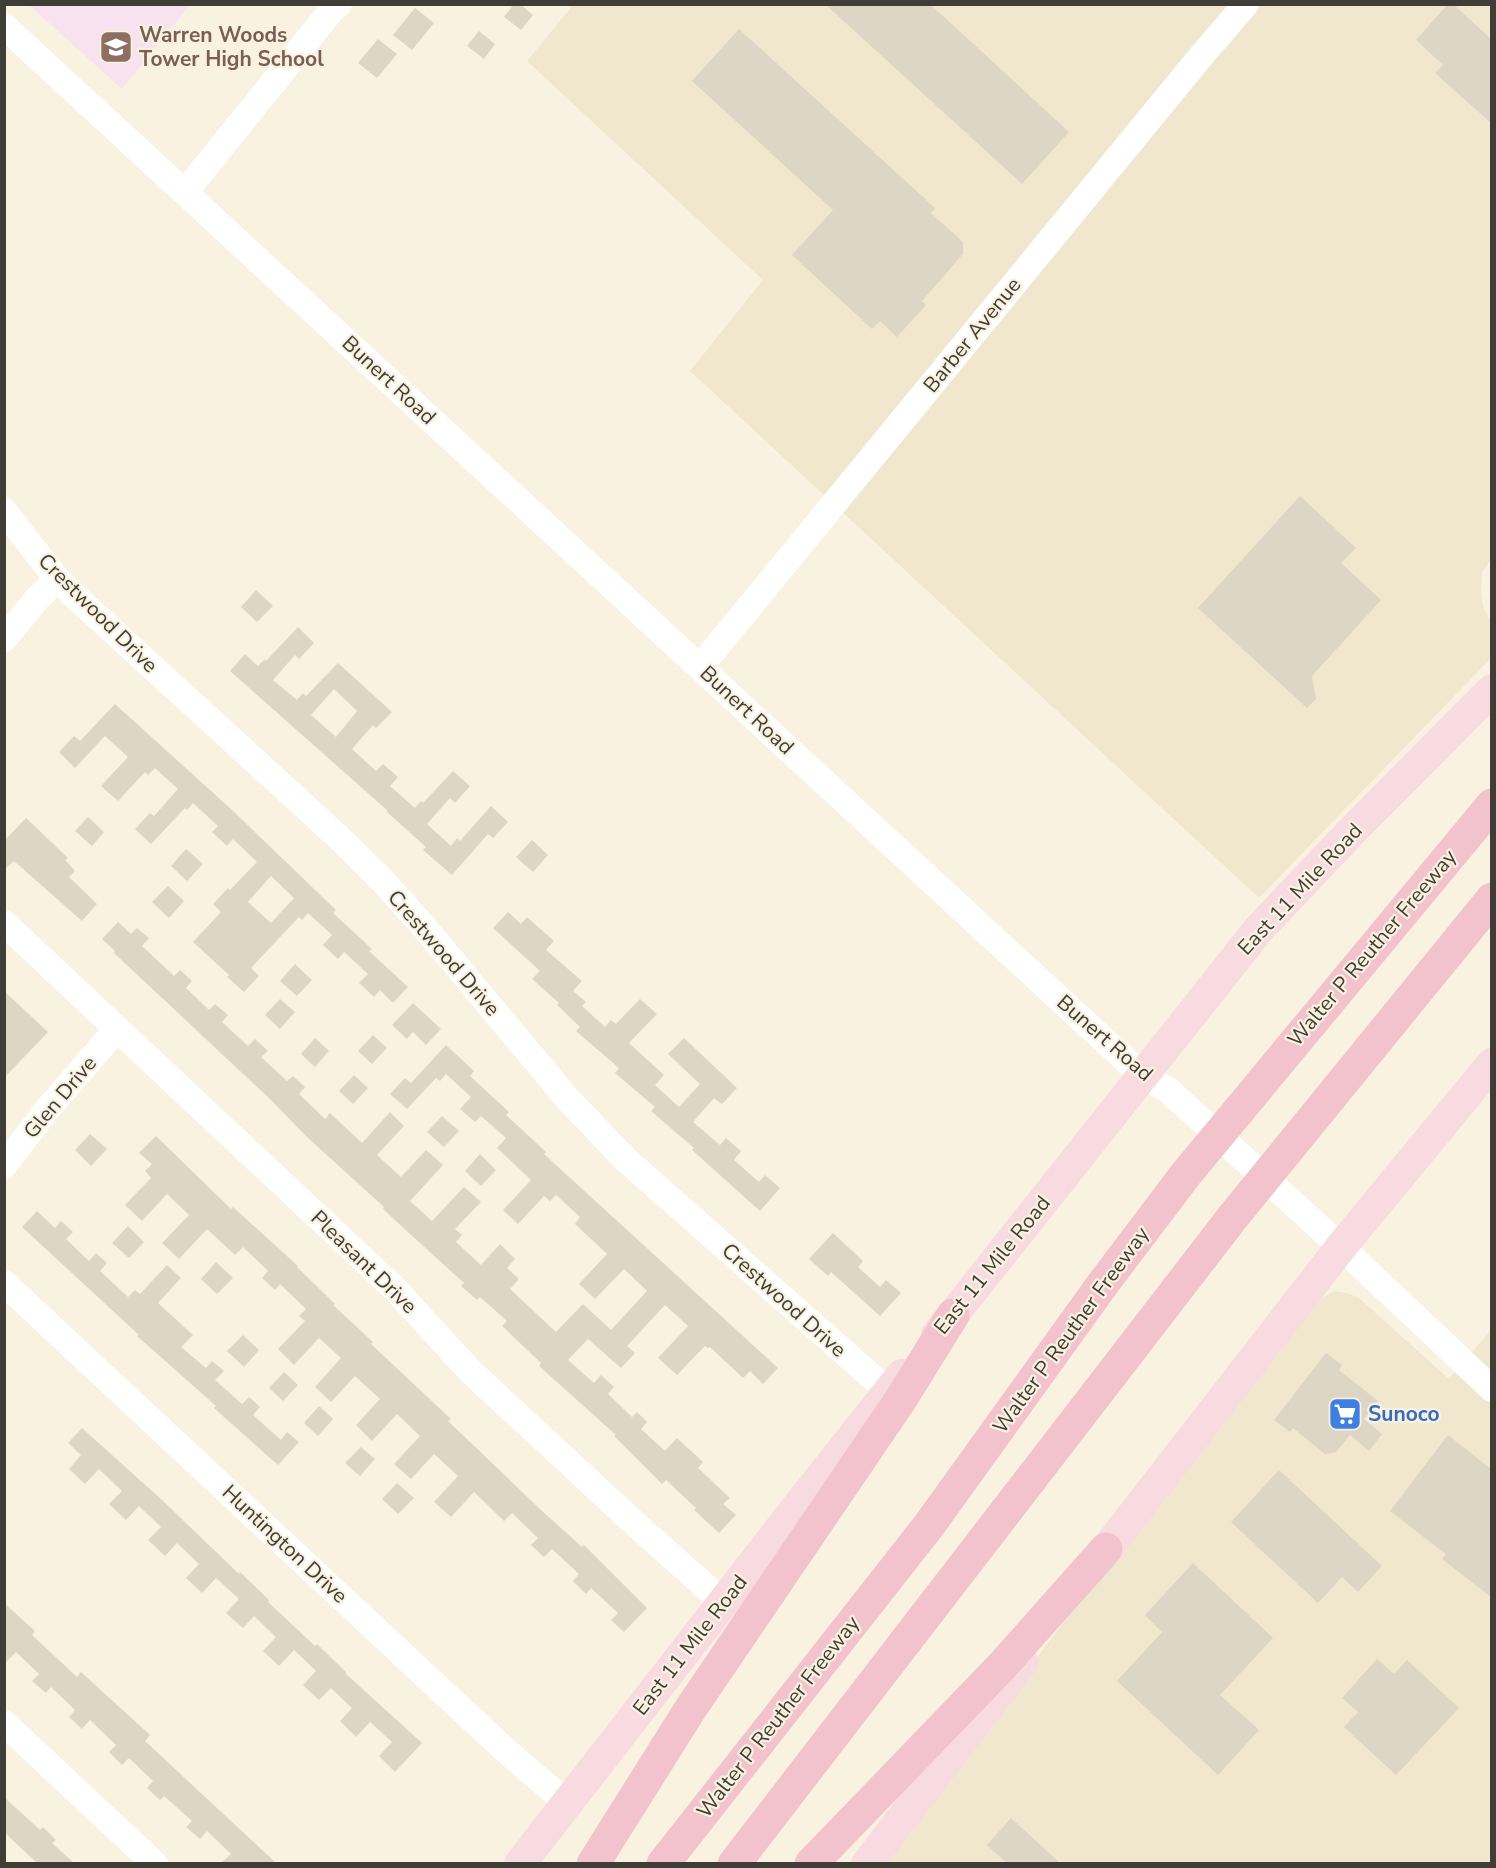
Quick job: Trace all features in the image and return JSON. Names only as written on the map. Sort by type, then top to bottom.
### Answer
[{"type":"highway","name":"Walter P Reuther Freeway","points":[[663,1863],[930,1524],[1102,1285],[1186,1174],[1491,805]]},
{"type":"highway","points":[[734,1863],[1232,1218],[1491,899]]},
{"type":"highway","points":[[593,1863],[691,1708],[901,1399],[953,1316]]},
{"type":"highway","points":[[812,1863],[1002,1666],[1106,1549]]},
{"type":"main road","name":"East 11 Mile Road","points":[[520,1863],[888,1392],[1155,1082],[1259,929],[1491,690]]},
{"type":"main road","points":[[867,1863],[967,1735],[1106,1549],[1341,1247],[1491,1064]]},
{"type":"street","points":[[185,192],[339,4]]},
{"type":"street","name":"Barber Avenue","points":[[700,667],[1246,4]]},
{"type":"street","name":"Bunert Road","points":[[4,26],[700,667],[1155,1082],[1341,1247],[1491,1389]]},
{"type":"street","name":"Crestwood Drive","points":[[4,511],[57,579],[380,878],[425,928],[566,1097],[625,1159],[888,1392]]},
{"type":"street","points":[[4,639],[57,579]]},
{"type":"street","name":"Pleasant Drive","points":[[4,923],[395,1289],[470,1371],[723,1602]]},
{"type":"street","name":"Glen Drive","points":[[4,1166],[45,1112],[117,1029]]},
{"type":"street","name":"Huntington Drive","points":[[4,1283],[504,1749],[567,1803]]},
{"type":"street","points":[[4,1723],[155,1863]]},
{"type":"shaded area","name":"Warren Woods Tower High School","points":[[29,5],[190,5],[122,89]]},
{"type":"shaded area","points":[[573,5],[1491,5],[1492,557],[1482,573],[1481,591],[1483,606],[1491,622],[1491,658],[1259,898],[690,371],[763,280],[527,61]]},
{"type":"shaded area","points":[[1334,1291],[1359,1298],[1449,1379],[1491,1330],[1491,1863],[880,1864],[1105,1568],[1319,1300]]},
{"type":"building","points":[[514,4],[520,4],[533,15],[521,30],[504,17]]},
{"type":"building","points":[[825,4],[930,4],[1069,132],[1022,184]]},
{"type":"building","points":[[1448,4],[1453,4],[1491,39],[1491,123],[1435,73],[1443,65],[1416,40]]},
{"type":"building","points":[[415,8],[434,23],[412,50],[393,35]]},
{"type":"building","points":[[739,29],[935,208],[931,213],[963,242],[963,254],[922,301],[926,305],[897,337],[880,321],[872,329],[792,255],[833,210],[692,81]]},
{"type":"building","points":[[479,31],[495,44],[484,59],[467,46]]},
{"type":"building","points":[[378,39],[397,54],[377,78],[358,63]]},
{"type":"building","points":[[1300,496],[1356,548],[1341,563],[1381,600],[1312,676],[1316,699],[1307,708],[1198,608]]},
{"type":"building","points":[[256,590],[273,606],[257,622],[241,607]]},
{"type":"building","points":[[298,627],[314,643],[299,659],[295,655],[273,680],[297,700],[303,693],[306,696],[338,663],[392,712],[376,728],[373,725],[352,749],[376,771],[383,764],[398,777],[390,786],[415,808],[421,801],[423,803],[453,771],[470,786],[455,803],[450,798],[427,824],[451,846],[457,838],[460,841],[491,806],[508,822],[493,838],[488,834],[452,875],[423,850],[426,847],[388,811],[230,671],[245,654],[258,666],[265,659],[266,661]],"holes":[[[334,689],[357,711],[336,737],[311,715]]]},
{"type":"building","points":[[115,704],[232,810],[336,910],[333,913],[408,987],[393,1003],[380,990],[374,997],[359,983],[368,974],[344,952],[338,959],[323,945],[332,935],[308,913],[302,920],[299,917],[251,968],[259,976],[244,992],[193,942],[221,912],[213,904],[257,862],[233,839],[227,846],[212,832],[218,826],[193,803],[187,810],[185,808],[151,844],[135,829],[150,813],[154,816],[178,789],[155,768],[148,775],[145,772],[118,801],[101,786],[128,757],[105,736],[75,768],[59,752],[74,736],[80,741]],"holes":[[[271,876],[294,898],[271,923],[248,902]]]},
{"type":"building","points":[[88,817],[104,832],[92,846],[75,831]]},
{"type":"building","points":[[26,818],[68,858],[65,860],[75,871],[69,877],[97,904],[82,921],[14,861],[4,870],[4,841]]},
{"type":"building","points":[[532,840],[548,855],[533,872],[516,857]]},
{"type":"building","points":[[186,849],[203,864],[187,881],[171,866]]},
{"type":"building","points":[[168,886],[184,901],[169,918],[152,902]]},
{"type":"building","points":[[508,912],[521,924],[527,917],[554,941],[546,950],[582,981],[573,991],[586,1002],[582,1006],[605,1027],[611,1020],[616,1024],[640,999],[657,1014],[629,1043],[664,1075],[655,1085],[679,1107],[700,1084],[668,1054],[684,1038],[737,1088],[722,1104],[714,1098],[693,1122],[720,1145],[726,1138],[741,1151],[734,1160],[759,1182],[765,1175],[780,1188],[760,1211],[692,1150],[694,1148],[651,1111],[655,1107],[615,1073],[619,1068],[576,1031],[580,1027],[557,1005],[559,1003],[532,979],[540,971],[493,928]]},
{"type":"building","points":[[118,922],[131,934],[137,928],[149,938],[142,946],[174,976],[180,970],[192,981],[186,988],[209,1010],[215,1004],[228,1015],[222,1022],[248,1046],[255,1039],[268,1051],[261,1057],[287,1081],[293,1076],[305,1087],[299,1094],[325,1119],[330,1113],[362,1143],[390,1112],[404,1126],[377,1155],[401,1177],[426,1150],[443,1165],[410,1201],[432,1221],[464,1187],[481,1202],[455,1229],[462,1235],[456,1242],[481,1265],[500,1244],[515,1259],[507,1268],[519,1279],[510,1289],[556,1332],[583,1304],[611,1330],[647,1291],[624,1269],[595,1299],[579,1284],[607,1254],[575,1224],[580,1217],[556,1195],[550,1201],[544,1196],[518,1224],[503,1210],[531,1180],[497,1148],[506,1138],[481,1116],[475,1122],[460,1109],[471,1097],[446,1074],[440,1081],[436,1078],[407,1109],[390,1094],[405,1078],[411,1083],[446,1045],[474,1071],[470,1076],[509,1112],[506,1115],[546,1152],[544,1154],[778,1368],[763,1384],[750,1371],[743,1378],[710,1347],[705,1346],[677,1375],[658,1358],[688,1326],[665,1305],[627,1346],[635,1353],[621,1368],[588,1339],[568,1360],[594,1383],[601,1375],[614,1387],[608,1394],[632,1417],[637,1412],[647,1422],[641,1429],[665,1451],[677,1438],[703,1462],[698,1468],[730,1498],[723,1504],[736,1515],[719,1533],[666,1480],[662,1484],[614,1436],[616,1435],[539,1366],[541,1363],[502,1326],[507,1321],[480,1297],[477,1300],[461,1286],[464,1283],[114,953],[115,951],[102,939]]},
{"type":"building","points":[[295,964],[312,980],[297,996],[280,981]]},
{"type":"building","points":[[4,991],[48,1032],[4,1078]]},
{"type":"building","points":[[280,999],[295,1012],[280,1029],[265,1015]]},
{"type":"building","points":[[413,1003],[441,1029],[426,1045],[413,1032],[407,1039],[392,1025]]},
{"type":"building","points":[[373,1035],[387,1048],[372,1064],[358,1051]]},
{"type":"building","points":[[315,1038],[329,1051],[315,1067],[301,1054]]},
{"type":"building","points":[[354,1075],[368,1088],[353,1104],[339,1091]]},
{"type":"building","points":[[442,1116],[459,1131],[444,1147],[427,1132]]},
{"type":"building","points":[[90,1134],[107,1149],[91,1166],[75,1150]]},
{"type":"building","points":[[156,1136],[231,1209],[233,1207],[298,1266],[335,1304],[333,1305],[373,1342],[371,1344],[451,1419],[448,1421],[541,1510],[582,1547],[584,1545],[647,1608],[624,1632],[611,1620],[618,1613],[591,1588],[586,1594],[573,1581],[579,1574],[552,1549],[544,1557],[531,1545],[538,1538],[512,1513],[504,1521],[474,1492],[451,1517],[434,1502],[458,1476],[434,1454],[411,1479],[394,1464],[420,1436],[397,1414],[372,1441],[356,1425],[380,1399],[355,1376],[331,1402],[315,1387],[341,1358],[319,1338],[294,1365],[278,1349],[305,1321],[299,1316],[306,1309],[280,1284],[275,1290],[262,1278],[268,1271],[243,1247],[235,1255],[207,1229],[179,1259],[162,1243],[189,1215],[167,1194],[142,1221],[125,1205],[151,1178],[145,1171],[152,1164],[139,1153]]},
{"type":"building","points":[[480,1154],[496,1170],[481,1186],[465,1171]]},
{"type":"building","points":[[37,1211],[55,1228],[61,1221],[73,1232],[66,1239],[89,1261],[96,1253],[107,1263],[100,1271],[128,1297],[135,1290],[140,1294],[167,1265],[181,1278],[158,1303],[193,1335],[181,1347],[206,1368],[212,1361],[224,1371],[215,1380],[242,1404],[249,1397],[260,1407],[253,1415],[281,1440],[287,1432],[299,1442],[278,1465],[214,1408],[216,1406],[137,1336],[139,1335],[22,1227]]},
{"type":"building","points":[[128,1226],[144,1242],[129,1258],[112,1243]]},
{"type":"building","points":[[833,1233],[863,1261],[858,1267],[880,1287],[886,1280],[901,1293],[880,1316],[831,1272],[828,1276],[809,1259]]},
{"type":"building","points":[[216,1262],[233,1278],[217,1294],[201,1279]]},
{"type":"building","points":[[243,1335],[259,1350],[244,1367],[227,1351]]},
{"type":"building","points":[[1326,1353],[1342,1365],[1339,1370],[1378,1401],[1364,1419],[1382,1434],[1369,1451],[1350,1435],[1336,1452],[1325,1454],[1293,1428],[1290,1432],[1274,1420]]},
{"type":"building","points":[[284,1372],[298,1385],[283,1401],[269,1388]]},
{"type":"building","points":[[319,1406],[333,1419],[318,1436],[304,1423]]},
{"type":"building","points":[[82,1428],[422,1743],[395,1772],[379,1756],[392,1742],[370,1722],[356,1737],[340,1721],[352,1708],[331,1688],[319,1700],[303,1685],[316,1671],[294,1650],[279,1666],[263,1651],[276,1637],[254,1616],[243,1628],[226,1613],[239,1599],[216,1578],[202,1593],[186,1578],[199,1564],[177,1543],[165,1556],[148,1540],[161,1527],[139,1506],[126,1520],[109,1504],[122,1491],[99,1469],[85,1484],[69,1469],[81,1455],[68,1443]]},
{"type":"building","points":[[1448,1435],[1491,1469],[1491,1597],[1442,1559],[1446,1554],[1390,1511]]},
{"type":"building","points":[[361,1447],[375,1459],[360,1476],[345,1463]]},
{"type":"building","points":[[1279,1470],[1382,1566],[1358,1592],[1342,1577],[1318,1603],[1231,1522]]},
{"type":"building","points":[[397,1483],[414,1498],[398,1514],[382,1499]]},
{"type":"building","points":[[1193,1563],[1273,1638],[1220,1695],[1259,1730],[1218,1775],[1117,1681],[1162,1632],[1145,1615]]},
{"type":"building","points":[[4,1603],[35,1631],[32,1635],[77,1677],[81,1672],[150,1735],[145,1741],[276,1863],[221,1863],[231,1854],[207,1831],[200,1839],[186,1827],[192,1821],[164,1796],[160,1800],[147,1788],[153,1781],[129,1758],[122,1765],[109,1752],[116,1745],[90,1720],[82,1729],[69,1717],[75,1710],[51,1687],[46,1693],[32,1681],[39,1674],[16,1652],[4,1664]]},
{"type":"building","points":[[1377,1659],[1394,1674],[1407,1660],[1459,1708],[1396,1775],[1344,1727],[1358,1712],[1342,1698]]},
{"type":"building","points":[[4,1797],[40,1830],[43,1827],[56,1840],[52,1843],[74,1863],[37,1863],[22,1849],[4,1832]]},
{"type":"building","points":[[1011,1818],[1060,1863],[1007,1863],[987,1845]]},
{"type":"place","name":"Warren Woods Tower High School","points":[[116,47]]},
{"type":"place","name":"Sunoco","points":[[1345,1414]]}]
